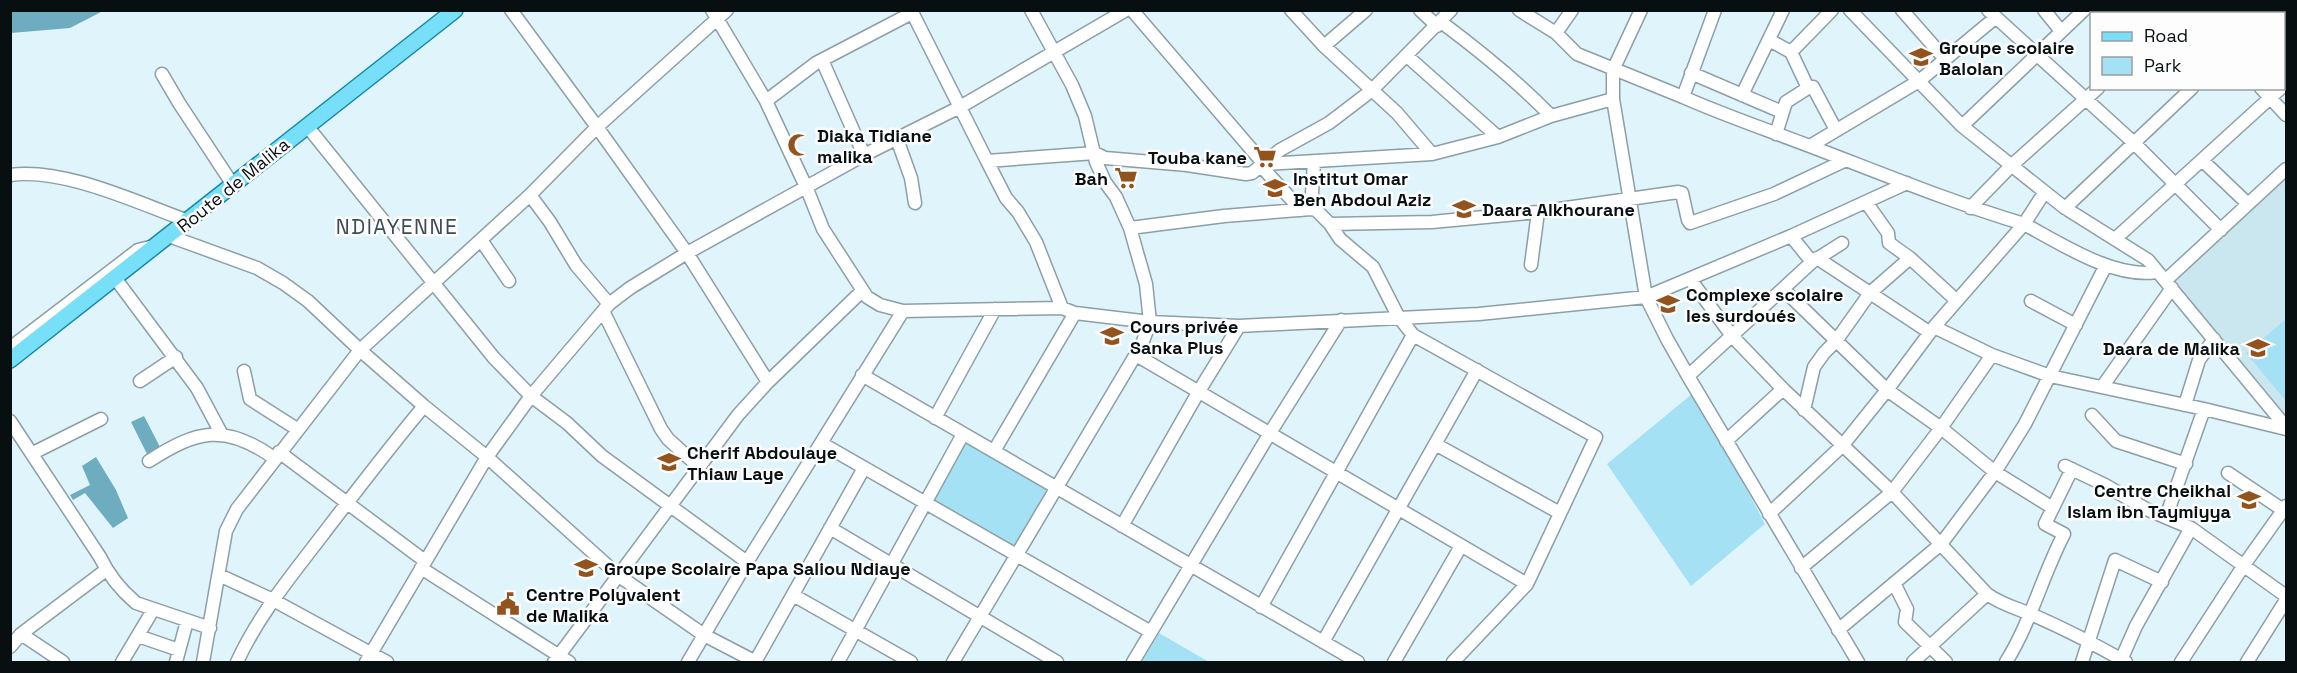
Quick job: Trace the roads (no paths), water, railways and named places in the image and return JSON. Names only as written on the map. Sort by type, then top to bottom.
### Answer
[{"type":"main road","name":"Route de Malika","points":[[10,360],[455,10]]},
{"type":"street","points":[[511,10],[687,253],[768,382]]},
{"type":"street","points":[[203,663],[226,531],[230,520],[277,455],[360,350],[530,195],[715,14],[727,10]]},
{"type":"street","points":[[953,663],[1136,355],[1150,322],[1146,284],[1130,228],[1116,196],[1103,177],[1076,95],[1031,10]]},
{"type":"street","points":[[368,658],[487,457],[531,396],[606,307],[630,288],[687,253],[807,189],[864,155],[960,108],[1126,10]]},
{"type":"street","points":[[1132,10],[1263,165],[1306,209]]},
{"type":"street","points":[[1291,10],[1371,91],[1397,113],[1432,153]]},
{"type":"street","points":[[1324,45],[1366,10]]},
{"type":"street","points":[[1420,10],[1478,50],[1532,96],[1551,116]]},
{"type":"street","points":[[987,160],[1095,153],[1105,158],[1252,173],[1280,150],[1329,123],[1371,91],[1451,10]]},
{"type":"street","points":[[1519,10],[1556,33],[1578,54],[1613,70],[1731,118],[1971,208],[2024,224],[2106,265],[2141,272],[2165,280]]},
{"type":"street","points":[[1556,33],[1572,10]]},
{"type":"street","points":[[1641,10],[1613,70],[1613,99],[1646,297],[1688,376],[1858,663]]},
{"type":"street","points":[[1683,97],[1715,10]]},
{"type":"street","points":[[1742,95],[1783,10]]},
{"type":"street","points":[[1791,52],[1832,10]]},
{"type":"street","points":[[1850,10],[1962,126],[2044,193],[2148,260],[2286,428]]},
{"type":"street","points":[[1902,10],[1945,59]]},
{"type":"street","points":[[2044,10],[2061,31]]},
{"type":"street","points":[[1962,126],[2084,10]]},
{"type":"street","points":[[766,101],[822,60],[911,12],[1006,198],[1018,212],[1036,242],[1062,308]]},
{"type":"street","points":[[715,14],[766,101],[823,229],[862,291],[880,305],[903,311],[1062,308],[1075,313],[1150,322],[1239,326],[1398,316],[1479,314],[1646,297],[1791,236],[1907,183]]},
{"type":"street","points":[[1810,146],[1919,81],[1992,14],[2133,142],[2221,230]]},
{"type":"street","points":[[1769,40],[1791,52],[1808,87]]},
{"type":"street","points":[[1407,56],[1498,137]]},
{"type":"street","points":[[822,60],[864,155]]},
{"type":"street","points":[[1691,73],[1782,112]]},
{"type":"street","points":[[162,74],[233,185]]},
{"type":"street","points":[[1776,134],[1782,112],[1790,98],[1808,87],[1814,87],[1836,130]]},
{"type":"street","points":[[1971,208],[2011,166],[2096,90]]},
{"type":"street","points":[[2065,208],[2190,90]]},
{"type":"street","points":[[2262,90],[2286,115]]},
{"type":"street","points":[[2115,239],[2280,90]]},
{"type":"street","points":[[1263,165],[1432,153],[1498,137],[1551,116],[1613,99]]},
{"type":"street","points":[[307,126],[494,358],[531,396],[567,423],[602,456],[747,562]]},
{"type":"street","points":[[897,139],[911,178],[915,203]]},
{"type":"street","points":[[1330,224],[1432,222],[1538,212],[1678,192],[1682,194],[1690,223],[1774,194],[1846,160]]},
{"type":"street","points":[[2203,161],[2248,204]]},
{"type":"street","points":[[1306,209],[1314,162]]},
{"type":"street","points":[[2102,387],[2165,280],[2286,169]]},
{"type":"street","points":[[10,175],[27,174],[75,182],[188,221]]},
{"type":"street","points":[[1769,514],[1842,446],[1887,390],[1931,329],[2024,224],[2044,193]]},
{"type":"street","points":[[530,195],[606,307],[661,429],[699,467]]},
{"type":"street","points":[[1866,202],[1888,233],[1889,243],[1910,258],[1956,300]]},
{"type":"street","points":[[1130,228],[1224,216],[1316,210],[1330,224],[1340,239],[1373,267],[1398,316],[1413,334],[1596,437],[1527,584],[1454,663]]},
{"type":"street","points":[[1531,265],[1538,212]]},
{"type":"street","points":[[169,236],[246,264],[283,283],[308,301],[360,350],[487,457],[620,576],[704,634],[755,662],[864,468]]},
{"type":"street","points":[[1791,236],[1814,260],[1931,329],[1992,355],[2050,376],[2286,428]]},
{"type":"street","points":[[481,240],[509,281]]},
{"type":"street","points":[[1688,376],[1814,260],[1842,243]]},
{"type":"street","points":[[10,348],[138,250],[154,247]]},
{"type":"street","points":[[1804,410],[1814,367],[1824,352],[1836,341],[1870,293],[1910,258]]},
{"type":"street","points":[[1838,630],[1941,544],[1995,472],[2025,424],[2106,265]]},
{"type":"street","points":[[115,278],[176,357],[197,388],[221,433]]},
{"type":"street","points":[[1690,279],[1732,336],[1783,389],[1892,492],[1987,594],[2005,606],[2032,615],[2123,661],[2136,626],[2191,528]]},
{"type":"street","points":[[1784,290],[1887,390],[1941,428],[1995,472],[2053,508]]},
{"type":"street","points":[[149,461],[194,437],[221,433],[277,455],[347,503],[423,564],[561,660],[670,506],[738,415],[768,382],[862,291]]},
{"type":"street","points":[[2031,301],[2076,325]]},
{"type":"street","points":[[935,417],[995,309]]},
{"type":"street","points":[[688,663],[747,562],[903,311]]},
{"type":"street","points":[[994,452],[1075,313]]},
{"type":"street","points":[[1133,663],[1270,433],[1341,320]]},
{"type":"street","points":[[1122,526],[1239,326]]},
{"type":"street","points":[[1262,607],[1413,334]]},
{"type":"street","points":[[2185,405],[2199,360],[2214,339]]},
{"type":"street","points":[[1136,355],[1527,584]]},
{"type":"street","points":[[1801,568],[1892,492],[1941,428],[1992,355]]},
{"type":"street","points":[[140,381],[176,357]]},
{"type":"street","points":[[1323,642],[1477,370]]},
{"type":"street","points":[[244,371],[250,399],[297,429]]},
{"type":"street","points":[[862,375],[1358,663]]},
{"type":"street","points":[[1726,441],[1783,389]]},
{"type":"street","points":[[237,663],[252,632],[273,600],[378,461],[424,406]]},
{"type":"street","points":[[2166,518],[2204,409]]},
{"type":"street","points":[[2092,415],[2116,441],[2186,464]]},
{"type":"street","points":[[33,453],[101,419]]},
{"type":"street","points":[[10,421],[33,453],[106,570],[136,603],[210,628]]},
{"type":"street","points":[[838,663],[963,434]]},
{"type":"street","points":[[821,442],[1151,632]]},
{"type":"street","points":[[1435,444],[1560,513]]},
{"type":"street","points":[[2006,663],[2032,615],[2049,563],[2064,534],[2046,524],[2069,467],[2166,518],[2191,528],[2286,596]]},
{"type":"street","points":[[2181,663],[2244,565],[2285,509],[2228,473]]},
{"type":"street","points":[[830,528],[1057,663]]},
{"type":"street","points":[[1394,663],[1461,546]]},
{"type":"street","points":[[2082,663],[2115,560],[2162,582]]},
{"type":"street","points":[[10,647],[21,634],[106,570]]},
{"type":"street","points":[[219,574],[273,600],[368,658],[387,663]]},
{"type":"street","points":[[1894,584],[1907,609],[1905,622],[1946,663]]},
{"type":"street","points":[[1912,663],[1987,594]]},
{"type":"street","points":[[792,595],[911,663]]},
{"type":"street","points":[[2247,663],[2286,600]]},
{"type":"street","points":[[123,662],[153,610]]},
{"type":"street","points":[[138,636],[178,656],[187,621]]},
{"type":"street","points":[[21,634],[63,663]]},
{"type":"place","name":"Groupe scolaire Balolan","points":[[1921,57]]},
{"type":"place","name":"Diaka Tidiane malika","points":[[799,145]]},
{"type":"place","name":"Touba kane","points":[[1265,157]]},
{"type":"place","name":"Bah","points":[[1126,178]]},
{"type":"place","name":"Institut Omar Ben Abdoul Aziz","points":[[1275,188]]},
{"type":"place","name":"Daara Alkhourane","points":[[1464,209]]},
{"type":"place","name":"Complexe scolaire les surdoués","points":[[1668,304]]},
{"type":"place","name":"Cours privée Sanka Plus","points":[[1112,336]]},
{"type":"place","name":"Daara de Malika","points":[[2258,348]]},
{"type":"place","name":"Cherif Abdoulaye Thiaw Laye","points":[[669,462]]},
{"type":"place","name":"Centre Cheikhal Islam ibn Taymiyya","points":[[2249,500]]},
{"type":"place","name":"Groupe Scolaire Papa Saliou Ndiaye","points":[[586,568]]},
{"type":"place","name":"Centre Polyvalent de Malika","points":[[508,604]]},
{"type":"district","name":"NDIAYENNE","points":[[397,226]]}]
